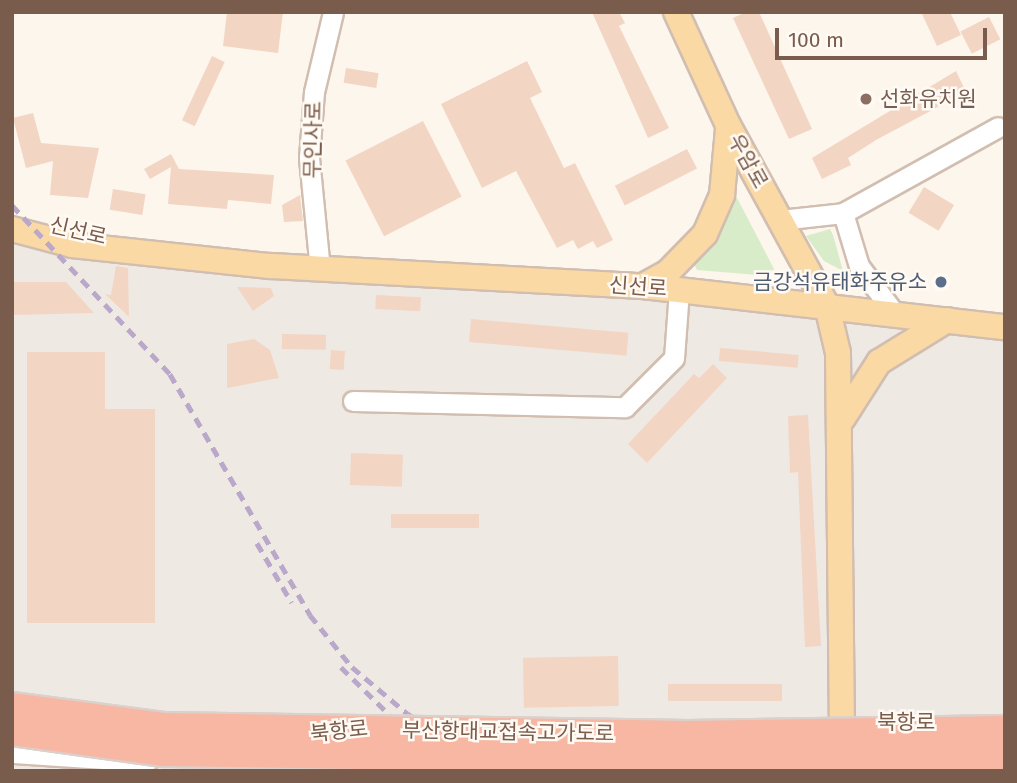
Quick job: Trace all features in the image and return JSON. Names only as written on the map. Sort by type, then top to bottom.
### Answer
[{"type":"highway","name":"부산항대교접속고가도로","points":[[12,708],[163,727],[688,735],[1005,730]]},
{"type":"highway","points":[[688,735],[816,717],[1005,713]]},
{"type":"highway","name":"부산항대교접속고가도로","points":[[12,732],[177,752],[693,760],[1005,755]]},
{"type":"main road","name":"우암로","points":[[676,12],[728,125],[827,306]]},
{"type":"main road","points":[[643,286],[668,272],[705,234],[722,195],[728,125]]},
{"type":"main road","name":"신선로","points":[[14,227],[68,232],[270,266],[643,286],[1005,327]]},
{"type":"main road","points":[[827,306],[843,418],[842,771]]},
{"type":"main road","points":[[843,418],[879,362],[947,320]]},
{"type":"street","name":"무인사로","points":[[320,270],[309,158],[314,92],[334,12]]},
{"type":"street","points":[[780,220],[843,213],[998,127]]},
{"type":"street","points":[[843,213],[859,266],[895,314]]},
{"type":"street","points":[[353,401],[625,407],[674,358],[679,290]]},
{"type":"street","name":"북항로","points":[[12,714],[213,743],[446,721],[1005,722]]},
{"type":"street","name":"북항로","points":[[12,753],[176,764],[557,771]]},
{"type":"street","points":[[969,771],[1005,770]]},
{"type":"shaded area","points":[[12,229],[1005,327],[1005,771],[12,771]]},
{"type":"green space","points":[[734,192],[774,269],[770,276],[697,270],[694,264]]},
{"type":"green space","points":[[830,229],[843,271],[824,261],[806,236]]},
{"type":"building","points":[[227,12],[283,12],[278,53],[223,46]]},
{"type":"building","points":[[592,12],[619,12],[625,23],[619,26],[669,128],[648,138]]},
{"type":"building","points":[[746,12],[759,12],[812,129],[789,139],[733,18]]},
{"type":"building","points":[[921,12],[950,12],[961,35],[937,46]]},
{"type":"building","points":[[989,17],[1000,39],[972,54],[960,32]]},
{"type":"building","points":[[212,56],[225,62],[195,126],[182,120]]},
{"type":"building","points":[[527,61],[542,92],[530,98],[564,168],[575,163],[613,240],[597,248],[593,241],[578,249],[573,240],[557,248],[516,171],[482,188],[441,104]]},
{"type":"building","points":[[346,68],[379,73],[376,88],[344,83]]},
{"type":"building","points":[[956,71],[966,92],[876,140],[848,158],[851,165],[822,179],[812,158]]},
{"type":"building","points":[[33,113],[41,143],[99,148],[88,198],[50,195],[53,161],[26,168],[13,118]]},
{"type":"building","points":[[423,121],[462,197],[384,236],[345,160]]},
{"type":"building","points":[[687,149],[697,169],[625,205],[615,186]]},
{"type":"building","points":[[171,154],[179,169],[274,175],[271,204],[228,200],[227,209],[168,204],[171,167],[150,179],[144,169]]},
{"type":"building","points":[[924,187],[954,205],[939,231],[909,213]]},
{"type":"building","points":[[113,189],[146,194],[142,215],[110,210]]},
{"type":"building","points":[[300,195],[303,221],[284,222],[282,205]]},
{"type":"building","points":[[116,266],[128,268],[129,317],[105,294],[111,295]]},
{"type":"building","points":[[12,282],[66,282],[94,313],[12,315]]},
{"type":"building","points":[[237,287],[271,288],[274,296],[253,311]]},
{"type":"building","points":[[376,295],[421,297],[420,311],[375,309]]},
{"type":"building","points":[[471,319],[628,333],[626,356],[469,342]]},
{"type":"building","points":[[282,334],[326,335],[326,350],[282,349]]},
{"type":"building","points":[[254,339],[270,350],[279,378],[227,388],[227,344]]},
{"type":"building","points":[[720,348],[799,355],[798,368],[719,361]]},
{"type":"building","points":[[331,350],[345,351],[344,370],[330,369]]},
{"type":"building","points":[[27,352],[105,352],[105,409],[155,409],[155,623],[27,623]]},
{"type":"building","points":[[713,364],[727,378],[647,463],[628,444],[694,374],[699,378]]},
{"type":"building","points":[[808,415],[821,646],[805,647],[798,472],[790,473],[788,416]]},
{"type":"building","points":[[351,453],[403,455],[402,487],[350,485]]},
{"type":"building","points":[[391,514],[479,514],[479,528],[391,528]]},
{"type":"building","points":[[618,656],[619,706],[524,708],[523,658]]},
{"type":"building","points":[[668,684],[782,684],[782,701],[668,701]]},
{"type":"railway","points":[[12,205],[170,374],[310,615],[352,667],[408,714],[473,753],[525,771]]},
{"type":"railway","points":[[257,543],[292,603]]},
{"type":"railway","points":[[341,667],[395,720],[472,771]]},
{"type":"place","name":"선화유치원","points":[[866,99]]},
{"type":"place","name":"금강석유태화주유소","points":[[941,282]]}]
